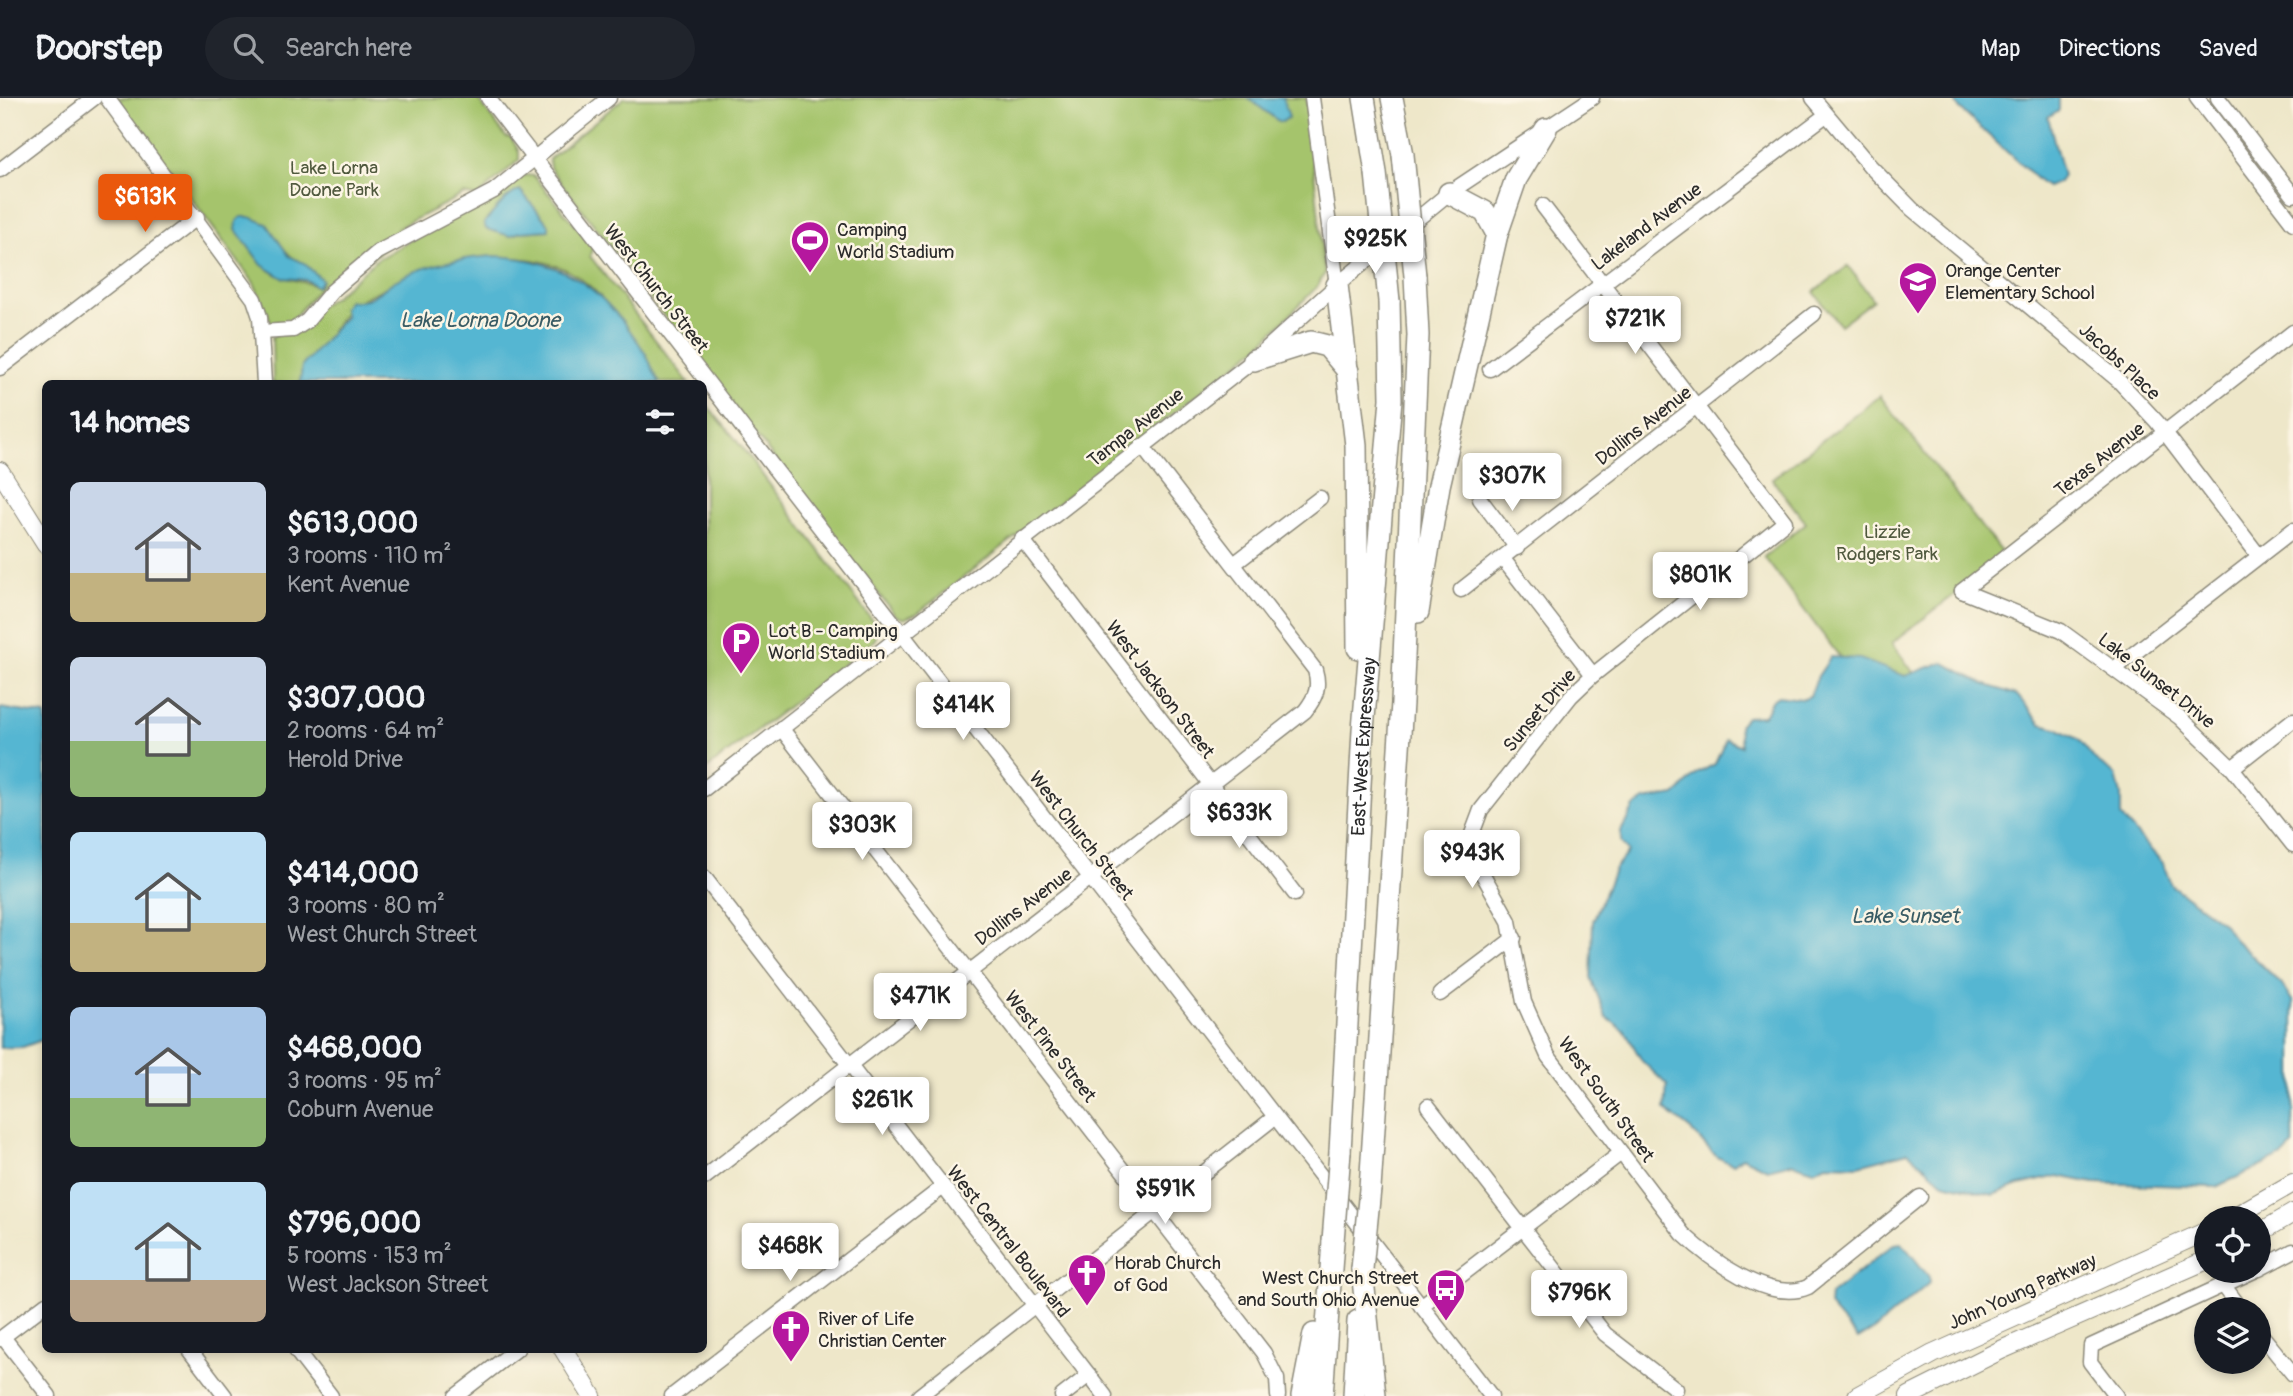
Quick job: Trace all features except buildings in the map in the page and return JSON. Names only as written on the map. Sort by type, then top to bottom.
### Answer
[{"type":"highway","name":"East-West Expressway","points":[[1322,1396],[1329,1266],[1340,1152],[1363,730],[1391,398],[1389,301],[1376,173],[1364,98]]},
{"type":"highway","name":"East-West Expressway","points":[[1354,1396],[1402,703],[1418,335],[1403,155],[1392,98]]},
{"type":"highway","points":[[1402,703],[1439,486],[1497,233],[1516,179],[1546,129]]},
{"type":"highway","points":[[1449,192],[1485,212],[1497,233]]},
{"type":"highway","points":[[1337,285],[1356,445],[1356,698],[1363,730]]},
{"type":"highway","points":[[1254,360],[1311,342],[1327,346],[1348,371]]},
{"type":"highway","points":[[1302,1396],[1329,1266]]},
{"type":"highway","points":[[1362,1269],[1375,1396]]},
{"type":"main road","points":[[0,471],[42,538]]},
{"type":"main road","points":[[2253,1206],[2293,1183]]},
{"type":"main road","points":[[2271,1226],[2293,1213]]},
{"type":"main road","name":"John Young Parkway","points":[[1857,1396],[1944,1349],[2194,1237]]},
{"type":"main road","points":[[1909,1396],[2001,1350],[2194,1266]]},
{"type":"main road","points":[[565,1353],[592,1396]]},
{"type":"street","points":[[0,170],[94,98]]},
{"type":"street","points":[[107,98],[197,217],[254,299],[262,332],[264,380]]},
{"type":"street","name":"West Church Street","points":[[488,98],[705,380]]},
{"type":"street","points":[[262,332],[293,330],[307,321],[332,291],[379,252],[475,202],[609,98]]},
{"type":"street","points":[[1311,98],[1337,285]]},
{"type":"street","name":"Tampa Avenue","points":[[707,787],[1254,360],[1337,285],[1449,192],[1592,98]]},
{"type":"street","name":"Jacobs Place","points":[[1813,98],[1870,166],[1912,209],[2118,380],[2165,432],[2259,556]]},
{"type":"street","points":[[2197,98],[2293,223]]},
{"type":"street","points":[[2218,98],[2293,195]]},
{"type":"street","name":"Lakeland Avenue","points":[[1490,369],[1826,115]]},
{"type":"street","points":[[1543,206],[1696,407]]},
{"type":"street","points":[[0,368],[197,217]]},
{"type":"street","name":"Dollins Avenue","points":[[1461,590],[1814,314]]},
{"type":"street","name":"Texas Avenue","points":[[1962,591],[2293,332]]},
{"type":"street","name":"West Church Street","points":[[707,383],[1491,1396]]},
{"type":"street","name":"Sunset Drive","points":[[1472,834],[1481,810],[1572,696],[1593,675],[1785,522],[1696,407]]},
{"type":"street","points":[[1142,446],[1234,564],[1320,498]]},
{"type":"street","points":[[1480,499],[1517,548]]},
{"type":"street","points":[[2114,668],[2293,530]]},
{"type":"street","name":"West Jackson Street","points":[[1022,539],[1296,894]]},
{"type":"street","points":[[1503,559],[1593,675]]},
{"type":"street","name":"Dollins Avenue","points":[[707,1176],[1305,710],[1317,692],[1319,681],[1307,659],[1234,564]]},
{"type":"street","name":"Lake Sunset Drive","points":[[1962,591],[2061,631],[2179,717],[2232,768],[2293,845]]},
{"type":"street","points":[[2232,768],[2293,720]]},
{"type":"street","name":"West Pine Street","points":[[781,728],[1265,1353],[1277,1379],[1278,1395]]},
{"type":"street","name":"West South Street","points":[[1472,834],[1477,864],[1509,921],[1524,1002],[1548,1056],[1683,1234],[1708,1257],[1737,1274],[1777,1289],[1796,1292],[1808,1287],[1920,1197]]},
{"type":"street","name":"West Central Boulevard","points":[[707,881],[1105,1396]]},
{"type":"street","points":[[1440,994],[1514,938]]},
{"type":"street","points":[[1428,1106],[1605,1334],[1676,1389]]},
{"type":"street","points":[[919,1396],[1275,1117]]},
{"type":"street","points":[[1421,1306],[1621,1153]]},
{"type":"street","points":[[672,1396],[943,1187]]},
{"type":"street","points":[[2271,1263],[2293,1251]]},
{"type":"street","points":[[2116,1396],[2090,1362],[2091,1346],[2100,1339],[2230,1283]]},
{"type":"street","points":[[2224,1286],[2232,1297]]},
{"type":"street","points":[[42,1307],[1,1338],[49,1396]]},
{"type":"street","points":[[2271,1347],[2293,1374]]},
{"type":"street","points":[[191,1353],[225,1396]]},
{"type":"street","points":[[300,1353],[328,1395]]},
{"type":"street","points":[[456,1396],[512,1353]]},
{"type":"street","points":[[1062,1396],[1089,1375]]},
{"type":"green space","name":"Lake Lorna Doone Park","points":[[117,98],[477,98],[519,151],[519,160],[477,197],[464,194],[398,228],[409,231],[334,285],[321,286],[290,322],[299,322],[279,328],[272,324],[254,283]],"holes":[[[237,230],[278,240],[292,257],[322,281],[317,287],[272,271],[259,260]]]},
{"type":"green space","points":[[624,98],[1306,98],[1325,273],[1317,287],[1257,348],[918,613],[904,619],[895,615],[550,168],[549,159]]},
{"type":"green space","name":"Lake Lorna Doone Park","points":[[525,175],[534,176],[593,246],[590,256],[687,380],[658,380],[610,308],[585,282],[570,272],[545,263],[518,258],[461,263],[433,270],[379,290],[353,304],[345,313],[309,359],[301,380],[273,380],[272,337],[334,297],[376,260]],"holes":[[[520,190],[549,225],[549,230],[520,232],[510,236],[484,223],[509,196]]]},
{"type":"green space","points":[[1848,266],[1873,300],[1840,325],[1814,292]]},
{"type":"green space","name":"Lizzie Rodgers Park","points":[[1880,396],[2004,556],[1892,643],[1936,704],[1871,698],[1764,557],[1806,523],[1772,479]]},
{"type":"green space","points":[[707,406],[878,628],[875,640],[707,769]]},
{"type":"water","points":[[1248,98],[1283,98],[1289,117],[1282,122],[1277,120]]},
{"type":"water","points":[[1953,98],[2059,98],[2059,110],[2048,117],[2063,176],[2059,182],[2047,187],[2041,183],[1960,109]]},
{"type":"water","points":[[520,190],[549,225],[549,230],[520,232],[510,236],[486,229],[484,223],[496,209]]},
{"type":"water","points":[[241,217],[250,217],[267,224],[289,256],[304,263],[322,280],[317,287],[306,280],[283,278],[262,265],[236,230],[237,221]]},
{"type":"water","name":"Lake Lorna Doone","points":[[494,256],[544,264],[584,283],[601,297],[631,332],[646,354],[658,380],[300,380],[302,366],[346,316],[343,308],[349,300],[367,299],[393,282],[429,266]]},
{"type":"water","name":"Lake Sunset","points":[[1831,657],[1860,659],[1905,676],[1943,662],[1984,684],[2017,695],[2041,724],[2057,728],[2078,739],[2096,761],[2116,775],[2121,795],[2121,817],[2163,863],[2171,885],[2223,923],[2234,939],[2282,985],[2293,1002],[2293,1146],[2283,1156],[2216,1187],[2094,1183],[2058,1176],[2019,1185],[1993,1195],[1944,1183],[1908,1152],[1859,1165],[1826,1164],[1814,1170],[1792,1163],[1767,1169],[1742,1157],[1734,1164],[1726,1162],[1665,1109],[1667,1085],[1642,1061],[1625,1031],[1606,1017],[1591,978],[1593,921],[1615,868],[1628,852],[1621,842],[1621,831],[1634,807],[1645,800],[1675,795],[1698,773],[1715,764],[1726,739],[1741,746],[1739,725],[1746,717],[1764,716],[1771,701],[1778,696],[1801,699],[1810,696],[1818,676]]},
{"type":"water","points":[[0,708],[42,714],[42,1040],[23,1047],[0,1048]]},
{"type":"water","points":[[1902,1243],[1929,1277],[1929,1283],[1878,1327],[1858,1339],[1829,1306],[1830,1295],[1894,1244]]},
{"type":"place","name":"Camping World Stadium","points":[[810,274]]},
{"type":"place","name":"Orange Center Elementary School","points":[[1918,315]]},
{"type":"place","name":"Lot B - Camping World Stadium","points":[[741,675]]},
{"type":"place","name":"Horab Church of God","points":[[1087,1307]]},
{"type":"place","name":"West Church Street and South Ohio Avenue","points":[[1446,1322]]},
{"type":"place","name":"River of Life Christian Center","points":[[791,1363]]}]
